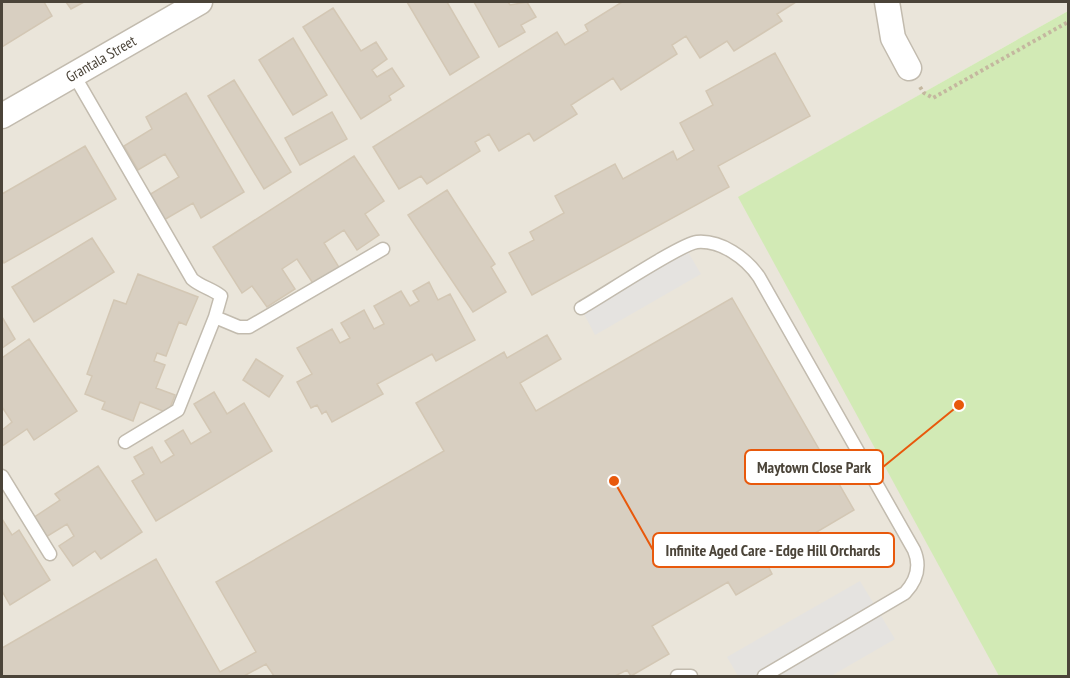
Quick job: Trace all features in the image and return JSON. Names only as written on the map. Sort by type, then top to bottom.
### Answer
[{"type":"street","name":"Grantala Street","points":[[2,116],[200,2]]},
{"type":"street","points":[[887,2],[893,38],[909,68]]},
{"type":"lane","points":[[74,75],[192,279],[202,288],[211,289],[221,296],[178,410],[125,442]]},
{"type":"lane","points":[[581,308],[695,243],[719,247],[743,258],[759,277],[914,550],[918,568],[915,579],[905,593],[764,676]]},
{"type":"lane","points":[[215,317],[239,327],[249,327],[383,249]]},
{"type":"lane","points":[[2,476],[5,490],[50,554]]},
{"type":"lane","points":[[677,676],[691,676]]},
{"type":"path","points":[[909,68],[924,93],[933,98],[1068,22]]},
{"type":"shaded area","points":[[2,2],[1068,2],[1068,11],[739,197],[1002,676],[2,676]]},
{"type":"shaded area","points":[[685,247],[701,274],[595,335],[581,308]]},
{"type":"shaded area","points":[[860,581],[895,639],[831,676],[738,676],[727,657]]},
{"type":"green space","points":[[1068,11],[1068,676],[999,676],[738,197]]},
{"type":"building","points":[[2,2],[44,2],[52,16],[2,47]]},
{"type":"building","points":[[66,2],[84,2],[71,9]]},
{"type":"building","points":[[407,2],[447,2],[479,57],[450,75]]},
{"type":"building","points":[[474,2],[508,2],[510,5],[527,2],[536,17],[521,25],[525,32],[499,47]]},
{"type":"building","points":[[622,2],[796,2],[777,14],[782,21],[734,51],[727,41],[700,58],[686,36],[672,45],[677,54],[621,90],[613,78],[571,105],[577,114],[534,141],[529,133],[499,151],[489,134],[475,142],[480,151],[427,184],[421,176],[399,189],[373,147],[557,32],[565,45],[588,31],[585,25]]},
{"type":"building","points":[[333,8],[361,51],[376,42],[387,59],[372,70],[377,77],[392,68],[404,86],[389,96],[391,100],[361,119],[303,27]]},
{"type":"building","points":[[293,38],[327,95],[293,115],[259,60]]},
{"type":"building","points":[[775,53],[810,116],[718,166],[729,187],[532,295],[509,253],[534,240],[530,232],[564,213],[555,196],[615,164],[623,179],[673,151],[677,160],[694,150],[680,123],[713,105],[706,91]]},
{"type":"building","points":[[234,80],[291,172],[264,189],[208,96]]},
{"type":"building","points":[[186,93],[244,192],[201,218],[193,203],[164,220],[149,195],[179,177],[165,154],[138,170],[124,146],[152,129],[146,117]]},
{"type":"building","points":[[332,112],[347,139],[300,165],[285,138]]},
{"type":"building","points":[[85,146],[116,199],[4,263],[2,259],[2,194]]},
{"type":"building","points":[[354,156],[384,201],[365,214],[379,235],[357,250],[344,230],[324,243],[340,269],[314,285],[297,259],[282,269],[295,289],[267,307],[252,286],[242,293],[213,247]]},
{"type":"building","points":[[447,190],[495,264],[491,267],[506,292],[473,312],[408,215]]},
{"type":"building","points":[[92,238],[114,272],[34,322],[12,287]]},
{"type":"building","points":[[138,274],[198,297],[186,325],[179,322],[166,356],[157,353],[154,361],[165,365],[156,388],[175,395],[168,413],[140,402],[133,421],[102,409],[105,402],[85,394],[92,376],[87,374],[114,300],[126,304]]},
{"type":"building","points":[[429,282],[438,300],[450,294],[475,340],[436,361],[432,354],[377,384],[383,394],[332,422],[326,411],[322,414],[317,405],[311,408],[297,382],[312,374],[297,348],[332,329],[340,343],[350,338],[341,323],[364,310],[374,329],[384,324],[374,306],[401,291],[410,306],[419,301],[413,291]]},
{"type":"building","points":[[732,298],[854,510],[766,562],[772,574],[736,595],[728,582],[652,626],[669,654],[631,676],[627,670],[615,676],[274,676],[266,664],[244,676],[2,676],[2,648],[156,559],[220,672],[256,652],[216,582],[444,451],[416,403],[504,352],[507,358],[547,335],[561,359],[520,383],[536,411]]},
{"type":"building","points":[[2,317],[15,339],[2,348]]},
{"type":"building","points":[[29,339],[77,411],[34,440],[27,429],[2,446],[2,430],[12,422],[2,407],[2,358]]},
{"type":"building","points":[[256,359],[283,376],[269,397],[243,380]]},
{"type":"building","points":[[214,392],[227,414],[244,403],[272,451],[156,521],[132,481],[144,474],[134,457],[152,447],[161,463],[174,455],[165,441],[183,430],[191,444],[211,432],[194,404]]},
{"type":"building","points":[[98,466],[142,532],[101,559],[95,551],[73,566],[59,546],[74,536],[67,524],[46,537],[33,518],[60,500],[55,494]]},
{"type":"building","points":[[2,519],[12,535],[19,530],[50,580],[10,605],[2,591]]},
{"type":"place","name":"Maytown Close Park","points":[[959,405]]},
{"type":"place","name":"Infinite Aged Care - Edge Hill Orchards","points":[[614,481]]}]
